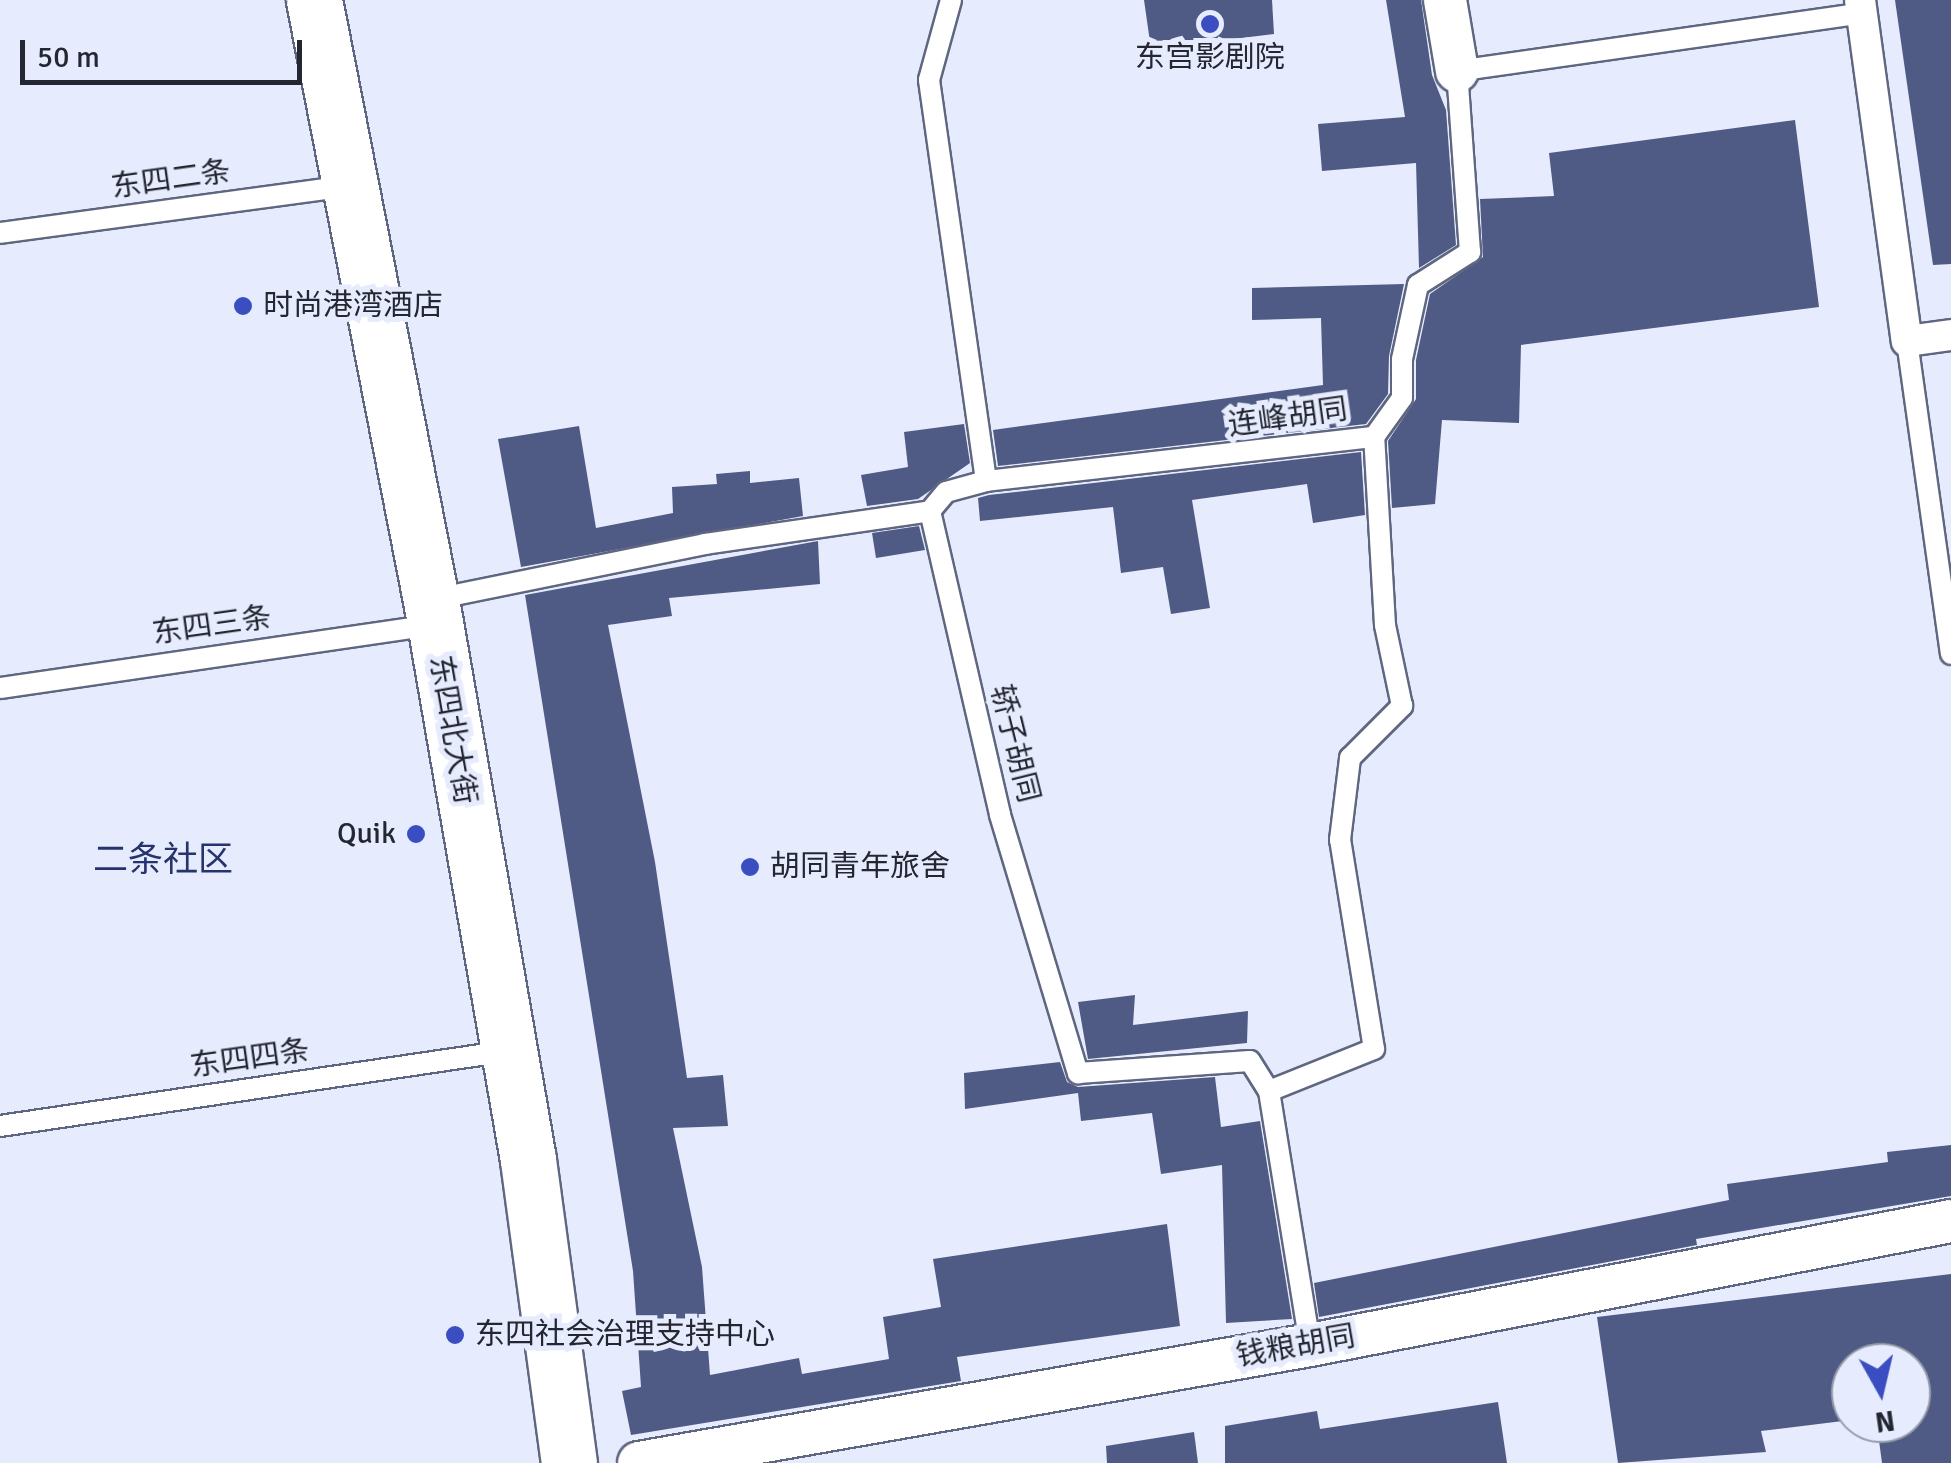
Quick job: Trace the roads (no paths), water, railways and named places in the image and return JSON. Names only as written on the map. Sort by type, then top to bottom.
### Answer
[{"type":"main road","name":"东四北大街","points":[[314,0],[432,612],[509,1050],[568,1463]]},
{"type":"street","points":[[1445,0],[1457,71]]},
{"type":"street","points":[[1861,6],[1907,341],[1951,335]]},
{"type":"street","name":"钱粮胡同","points":[[640,1463],[1310,1345],[1951,1222]]},
{"type":"lane","points":[[930,511],[946,492],[986,481],[928,80],[951,0]]},
{"type":"lane","points":[[1457,71],[1861,6]]},
{"type":"lane","name":"连峰胡同","points":[[986,481],[1374,437],[1402,398],[1402,359],[1418,285],[1470,252],[1457,71]]},
{"type":"lane","name":"东四二条","points":[[0,233],[349,185]]},
{"type":"lane","points":[[1907,341],[1951,654]]},
{"type":"lane","points":[[1310,1345],[1268,1091],[1374,1049],[1340,840],[1350,758],[1402,706],[1386,625],[1374,437]]},
{"type":"lane","name":"东四三条","points":[[0,688],[432,612],[705,544],[930,511]]},
{"type":"lane","name":"轿子胡同","points":[[930,511],[1000,815],[1078,1074],[1250,1061],[1268,1091]]},
{"type":"lane","name":"东四四条","points":[[0,1126],[509,1050]]},
{"type":"place","name":"东宫影剧院","points":[[1210,24]]},
{"type":"place","name":"时尚港湾酒店","points":[[243,306]]},
{"type":"place","name":"Quik","points":[[416,834]]},
{"type":"place","name":"胡同青年旅舍","points":[[750,867]]},
{"type":"place","name":"东四社会治理支持中心","points":[[455,1335]]},
{"type":"district","name":"二条社区","points":[[163,860]]}]
